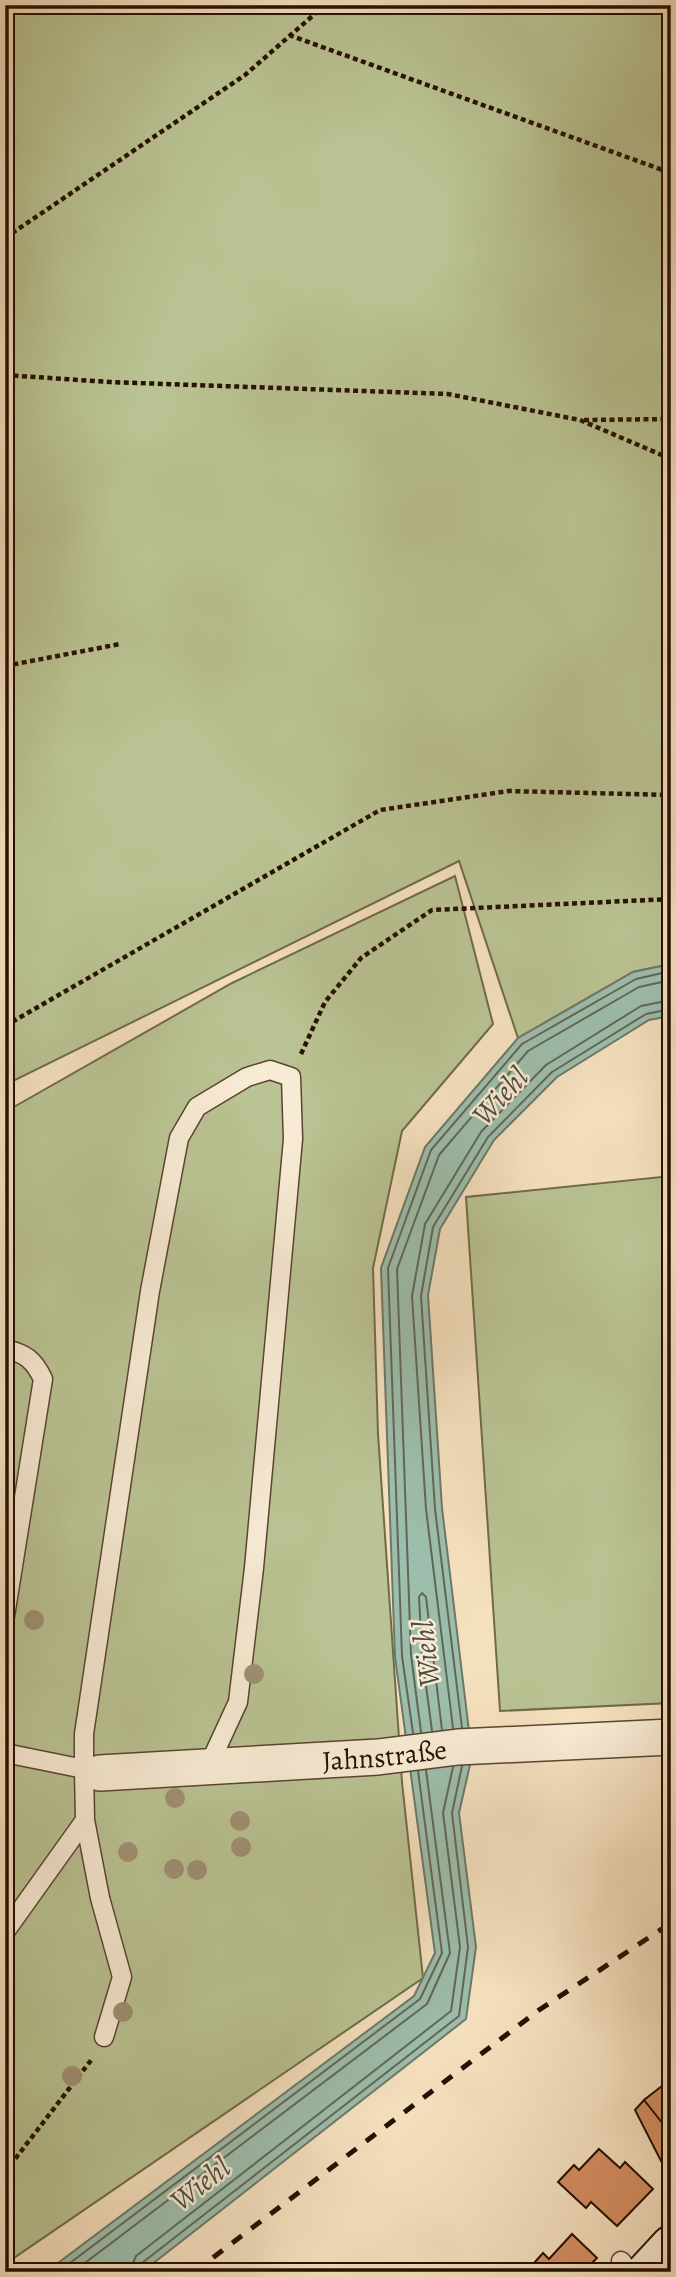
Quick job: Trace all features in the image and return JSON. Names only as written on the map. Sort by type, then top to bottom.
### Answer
[{"type":"main road","points":[[632,2268],[671,2245]]},
{"type":"street","name":"Jahnstraße","points":[[92,1771],[208,1767],[378,1757],[458,1747],[671,1737]]},
{"type":"lane","points":[[104,2037],[121,1977],[100,1898],[85,1820],[92,1771],[84,1734],[148,1305],[179,1138],[197,1107],[247,1077],[270,1070],[291,1077],[293,1139],[254,1568],[238,1702],[208,1767]]},
{"type":"lane","points":[[5,1349],[22,1352],[36,1364],[43,1378],[11,1539],[5,1616]]},
{"type":"lane","points":[[5,1753],[92,1771]]},
{"type":"lane","points":[[5,1932],[85,1820]]},
{"type":"path","points":[[5,238],[244,75],[325,5]]},
{"type":"path","points":[[289,35],[671,173]]},
{"type":"path","points":[[5,375],[109,382],[448,394],[580,420],[671,419]]},
{"type":"path","points":[[580,420],[671,459]]},
{"type":"path","points":[[5,666],[120,644]]},
{"type":"path","points":[[5,1026],[380,810],[508,791],[671,796]]},
{"type":"path","points":[[291,1077],[325,1002],[361,958],[432,910],[671,899]]},
{"type":"path","points":[[5,2172],[89,2065],[104,2037]]},
{"type":"shaded area","points":[[5,5],[671,5],[671,964],[633,972],[518,1038],[459,861],[5,1085]]},
{"type":"shaded area","points":[[455,876],[493,1024],[402,1131],[373,1268],[378,1434],[402,1782],[423,1978],[5,2264],[5,1112],[232,983]]},
{"type":"shaded area","points":[[671,1176],[671,1703],[500,1711],[466,1197]]},
{"type":"water","name":"Wiehl","points":[[671,964],[671,1016],[649,1020],[557,1077],[494,1140],[440,1229],[428,1295],[442,1508],[472,1756],[459,1813],[476,1947],[466,2019],[142,2272],[46,2272],[414,1996],[435,1953],[395,1657],[381,1268],[425,1147],[518,1038],[633,972]]},
{"type":"building","points":[[671,2079],[671,2134],[644,2100]]},
{"type":"building","points":[[644,2100],[671,2134],[671,2152],[661,2161],[635,2110]]},
{"type":"building","points":[[599,2149],[620,2168],[625,2162],[653,2189],[617,2226],[591,2202],[586,2208],[558,2182],[574,2165],[579,2170]]},
{"type":"building","points":[[572,2234],[597,2258],[583,2272],[526,2272],[543,2253],[549,2259]]},
{"type":"railway","points":[[194,2272],[539,2010],[671,1923]]}]
